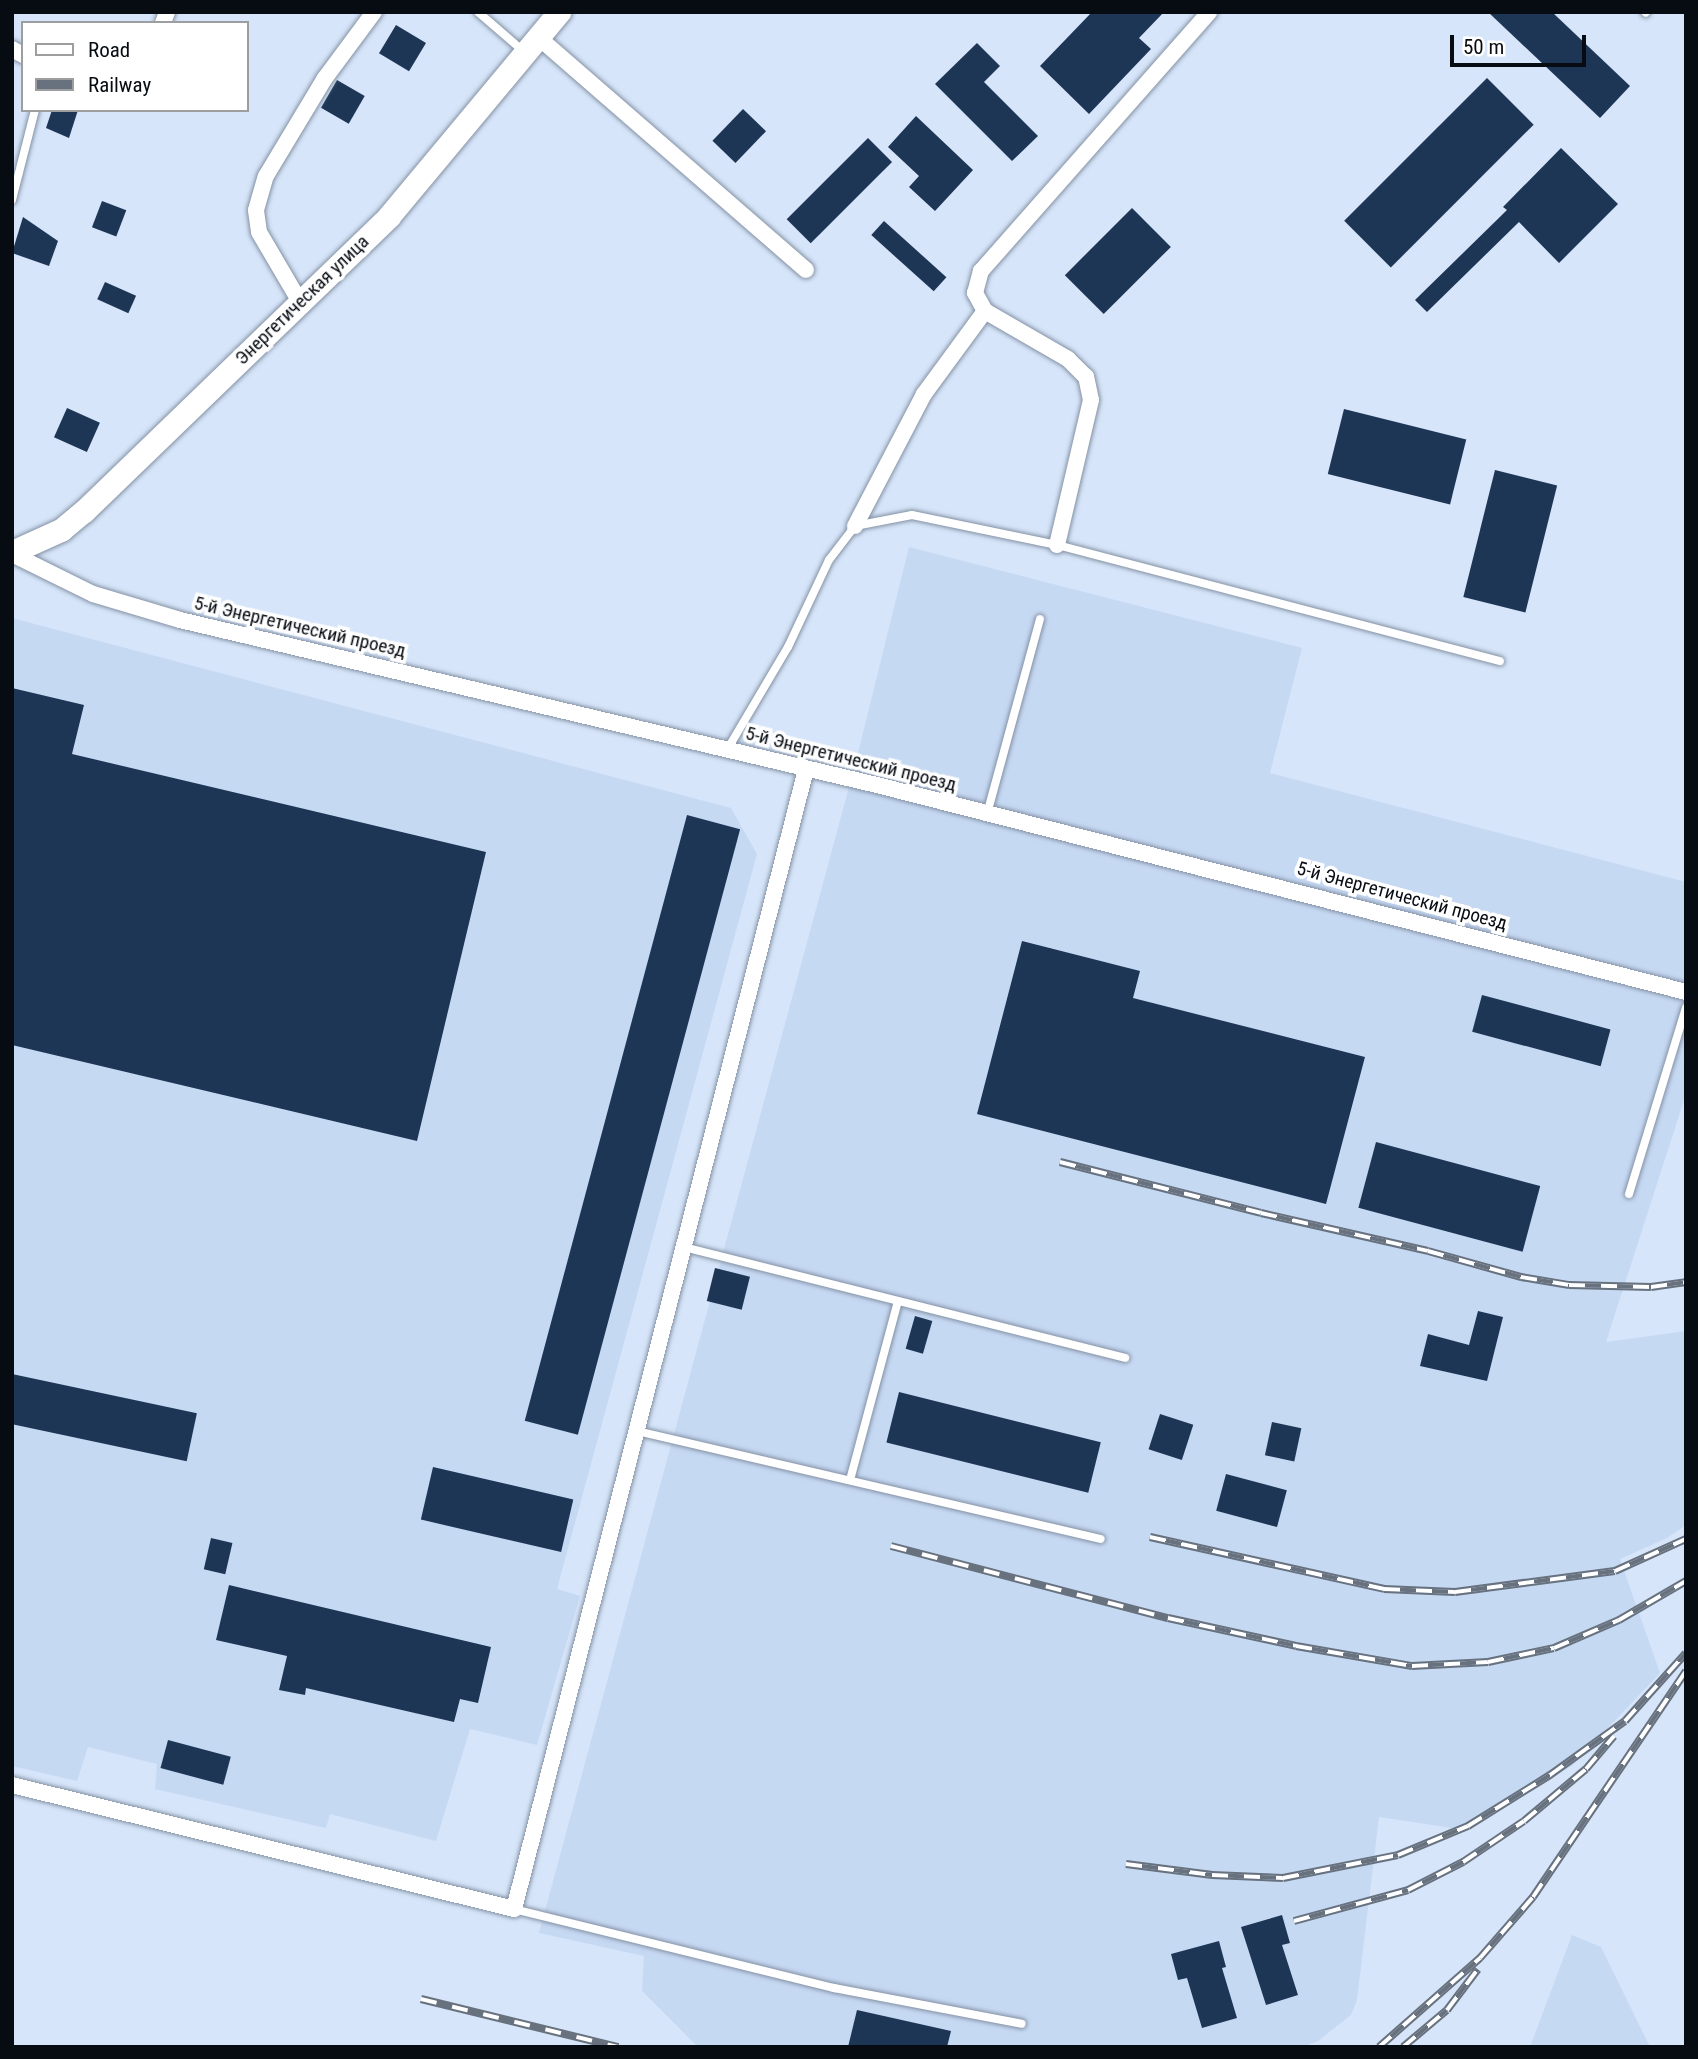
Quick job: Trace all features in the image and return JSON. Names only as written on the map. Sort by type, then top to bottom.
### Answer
[{"type":"main road","name":"Энергетическая улица","points":[[12,553],[61,530],[83,511],[389,216],[559,12]]},
{"type":"street","points":[[300,302],[259,232],[256,210],[272,165],[325,78],[374,12]]},
{"type":"street","points":[[1057,545],[1091,400],[1086,377],[1068,359],[985,311],[975,293],[981,271],[1209,12]]},
{"type":"street","points":[[531,45],[806,270]]},
{"type":"street","points":[[855,526],[924,394],[985,311]]},
{"type":"street","name":"5-й Энергетический проезд","points":[[12,553],[93,594],[180,620],[806,769],[1349,903],[1686,992]]},
{"type":"street","points":[[12,1785],[514,1909],[806,769]]},
{"type":"lane","points":[[478,12],[531,45]]},
{"type":"lane","points":[[12,200],[34,112]]},
{"type":"lane","points":[[727,750],[788,648],[829,560],[855,526],[912,515],[1057,545],[1500,661]]},
{"type":"lane","points":[[987,814],[1040,619]]},
{"type":"lane","points":[[1629,1194],[1686,1007]]},
{"type":"lane","points":[[684,1247],[1125,1358]]},
{"type":"lane","points":[[850,1480],[898,1301]]},
{"type":"lane","points":[[637,1431],[1101,1539]]},
{"type":"lane","points":[[514,1909],[834,1988],[1021,2024]]},
{"type":"shaded area","points":[[909,547],[1302,648],[1270,773],[1686,882],[1686,1094],[1606,1342],[1686,1331],[1686,1525],[1667,1538],[1620,1559],[1660,1673],[1573,1765],[1465,1830],[1379,1817],[1357,2000],[1351,2015],[1318,2041],[1302,2047],[698,2047],[642,1991],[644,1956],[539,1933],[855,765]]},
{"type":"shaded area","points":[[12,618],[731,808],[757,854],[557,1589],[580,1596],[537,1745],[470,1729],[436,1841],[330,1814],[326,1828],[155,1789],[157,1764],[88,1747],[77,1781],[12,1766]]},
{"type":"shaded area","points":[[1572,1935],[1601,1947],[1650,2047],[1530,2047]]},
{"type":"building","points":[[1092,12],[1164,12],[1139,38],[1151,49],[1089,114],[1040,66]]},
{"type":"building","points":[[1488,12],[1552,12],[1630,86],[1600,118]]},
{"type":"building","points":[[396,25],[426,43],[409,71],[379,53]]},
{"type":"building","points":[[977,43],[1000,66],[984,82],[1038,136],[1012,161],[935,84]]},
{"type":"building","points":[[1487,78],[1534,125],[1391,268],[1344,221]]},
{"type":"building","points":[[337,80],[365,96],[349,124],[321,108]]},
{"type":"building","points":[[743,109],[766,131],[735,163],[712,141]]},
{"type":"building","points":[[51,112],[77,112],[69,138],[46,128]]},
{"type":"building","points":[[916,116],[973,170],[935,211],[909,187],[919,176],[888,147]]},
{"type":"building","points":[[868,138],[892,162],[811,243],[787,219]]},
{"type":"building","points":[[1561,148],[1618,204],[1559,263],[1519,222],[1427,312],[1415,300],[1507,210],[1503,207]]},
{"type":"building","points":[[102,201],[126,210],[116,236],[92,227]]},
{"type":"building","points":[[1132,208],[1171,247],[1104,314],[1065,275]]},
{"type":"building","points":[[23,217],[58,241],[49,266],[12,253]]},
{"type":"building","points":[[884,221],[946,277],[934,291],[871,235]]},
{"type":"building","points":[[105,282],[136,296],[128,313],[97,299]]},
{"type":"building","points":[[67,408],[100,423],[87,452],[54,437]]},
{"type":"building","points":[[1344,409],[1466,439],[1450,504],[1328,474]]},
{"type":"building","points":[[1495,470],[1557,485],[1525,613],[1463,597]]},
{"type":"building","points":[[12,688],[84,705],[72,754],[486,852],[417,1141],[12,1045]]},
{"type":"building","points":[[687,815],[740,829],[578,1435],[525,1421]]},
{"type":"building","points":[[1022,941],[1140,971],[1133,998],[1365,1057],[1326,1204],[977,1114]]},
{"type":"building","points":[[1482,995],[1610,1029],[1601,1066],[1472,1032]]},
{"type":"building","points":[[1376,1142],[1540,1186],[1523,1252],[1358,1208]]},
{"type":"building","points":[[715,1268],[750,1277],[742,1310],[707,1301]]},
{"type":"building","points":[[1478,1311],[1503,1317],[1487,1381],[1420,1366],[1428,1334],[1469,1345]]},
{"type":"building","points":[[915,1316],[932,1321],[923,1354],[906,1349]]},
{"type":"building","points":[[12,1374],[197,1413],[187,1461],[12,1424]]},
{"type":"building","points":[[899,1392],[1101,1442],[1088,1493],[886,1442]]},
{"type":"building","points":[[1160,1414],[1193,1425],[1182,1460],[1149,1449]]},
{"type":"building","points":[[1272,1422],[1301,1428],[1294,1461],[1265,1455]]},
{"type":"building","points":[[433,1467],[573,1499],[561,1552],[421,1520]]},
{"type":"building","points":[[1226,1474],[1287,1490],[1277,1527],[1216,1511]]},
{"type":"building","points":[[211,1538],[232,1543],[225,1574],[204,1569]]},
{"type":"building","points":[[229,1585],[491,1647],[478,1703],[460,1699],[454,1722],[306,1688],[305,1695],[279,1690],[287,1656],[216,1640]]},
{"type":"building","points":[[168,1740],[231,1757],[223,1785],[160,1768]]},
{"type":"building","points":[[1282,1915],[1290,1943],[1282,1945],[1298,1995],[1266,2005],[1241,1927]]},
{"type":"building","points":[[1219,1941],[1226,1967],[1222,1968],[1237,2018],[1202,2028],[1187,1978],[1178,1980],[1171,1954]]},
{"type":"building","points":[[857,2010],[951,2031],[947,2047],[848,2047]]},
{"type":"railway","points":[[1060,1162],[1261,1213],[1428,1251],[1521,1277],[1569,1285],[1651,1287],[1686,1282]]},
{"type":"railway","points":[[1150,1537],[1384,1589],[1455,1592],[1615,1571],[1686,1539]]},
{"type":"railway","points":[[891,1546],[1168,1618],[1296,1646],[1412,1666],[1488,1662],[1554,1648],[1619,1620],[1686,1581]]},
{"type":"railway","points":[[1126,1864],[1212,1875],[1283,1878],[1398,1855],[1468,1826],[1550,1775],[1625,1721],[1686,1653]]},
{"type":"railway","points":[[1379,2047],[1480,1958],[1533,1897],[1686,1671]]},
{"type":"railway","points":[[1294,1921],[1408,1890],[1463,1862],[1524,1821],[1586,1769],[1614,1736]]},
{"type":"railway","points":[[1403,2047],[1447,2010],[1478,1969]]},
{"type":"railway","points":[[421,1999],[618,2047]]}]
